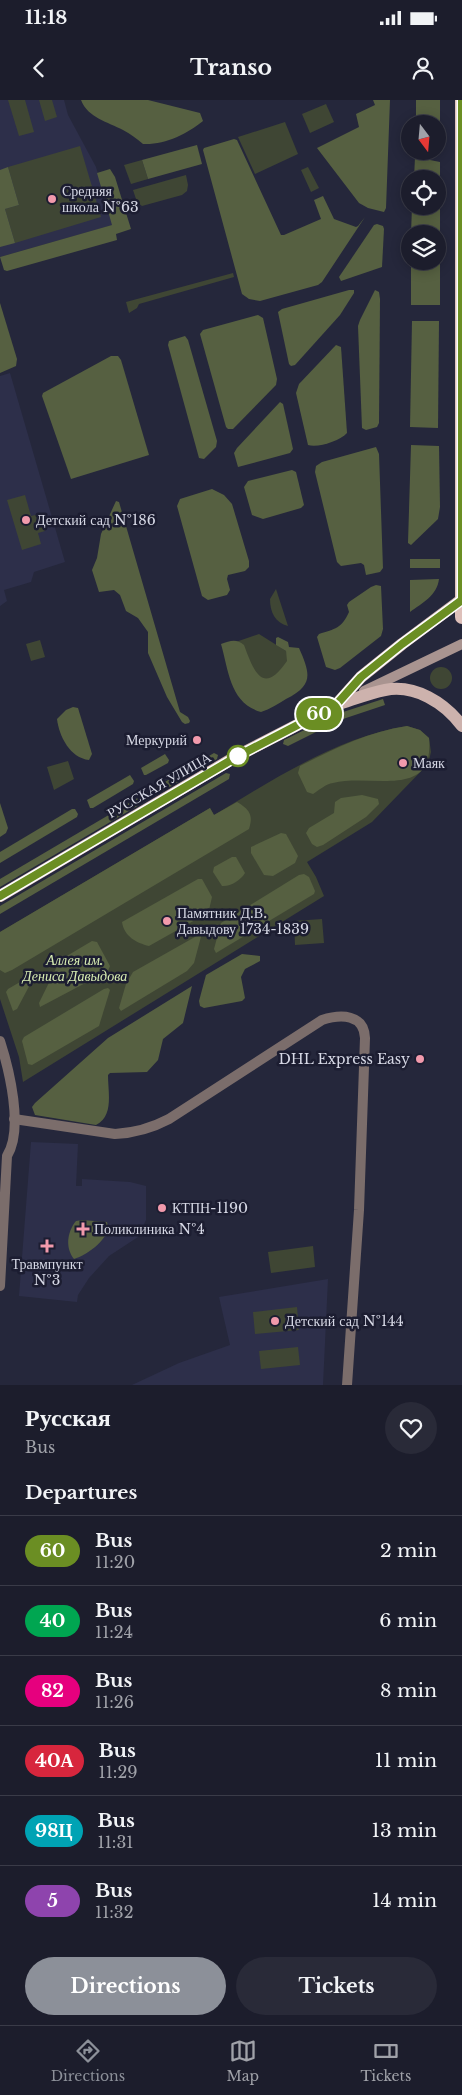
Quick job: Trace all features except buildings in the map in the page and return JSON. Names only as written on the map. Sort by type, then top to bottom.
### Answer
[{"type":"highway","points":[[462,100],[462,617]]},
{"type":"main road","name":"РУССКАЯ УЛИЦА","points":[[336,705],[361,677],[462,599]]},
{"type":"main road","name":"РУССКАЯ УЛИЦА","points":[[0,896],[238,756],[336,705],[462,644]]},
{"type":"main road","points":[[336,705],[386,690],[410,691],[429,696],[442,704],[462,726]]},
{"type":"street","points":[[14,1119],[115,1134],[142,1130],[169,1119],[322,1020],[332,1016],[342,1016],[350,1017],[360,1023],[365,1029],[362,1146],[347,1385]]},
{"type":"street","points":[[0,1041],[9,1078],[14,1119],[14,1135],[11,1150],[7,1156],[0,1286]]},
{"type":"shaded area","name":"Средняя школа №63","points":[[0,100],[64,100],[68,115],[96,167],[113,225],[0,257]]},
{"type":"shaded area","name":"Детский сад №186","points":[[10,373],[65,562],[34,572],[31,582],[4,590],[7,601],[0,606],[0,376]]},
{"type":"shaded area","name":"Поликлиника №4","points":[[31,1142],[78,1144],[76,1186],[82,1186],[82,1179],[130,1182],[146,1186],[146,1220],[138,1237],[109,1256],[89,1278],[78,1295],[77,1302],[19,1296]]},
{"type":"shaded area","name":"Детский сад №144","points":[[328,1279],[323,1385],[132,1385],[179,1363],[230,1345],[219,1297]]},
{"type":"green space","points":[[8,100],[25,100],[34,132],[19,136]]},
{"type":"green space","points":[[39,100],[52,100],[57,117],[45,121]]},
{"type":"green space","points":[[81,100],[148,100],[200,113],[203,121],[175,138],[159,143],[143,144],[126,132],[93,115]]},
{"type":"green space","points":[[373,100],[390,100],[386,208],[384,212],[368,208],[359,203],[317,148],[359,127],[356,114],[375,105]]},
{"type":"green space","points":[[416,100],[440,100],[440,115],[416,115]]},
{"type":"green space","points":[[326,104],[334,122],[310,133],[302,114]]},
{"type":"green space","points":[[285,122],[298,154],[255,174],[238,137]]},
{"type":"green space","points":[[234,139],[237,140],[281,235],[321,219],[314,200],[323,196],[334,219],[356,227],[365,217],[322,282],[318,285],[260,301],[249,299],[242,294],[203,150],[204,148]]},
{"type":"green space","points":[[197,145],[202,164],[148,179],[142,160]]},
{"type":"green space","points":[[80,146],[101,217],[15,243],[5,209],[19,205],[8,167]]},
{"type":"green space","points":[[142,160],[148,179],[131,184],[124,165]]},
{"type":"green space","points":[[415,160],[440,162],[440,170],[414,170]]},
{"type":"green space","points":[[8,167],[19,205],[5,209],[15,243],[0,247],[0,170]]},
{"type":"green space","points":[[308,167],[319,188],[311,192],[301,170]]},
{"type":"green space","points":[[110,169],[115,177],[131,229],[116,234],[117,240],[7,271],[4,270],[0,257],[112,225],[97,173]]},
{"type":"green space","points":[[186,175],[187,191],[182,195],[142,206],[137,202],[133,190]]},
{"type":"green space","points":[[412,215],[440,215],[440,225],[411,225]]},
{"type":"green space","points":[[374,225],[383,226],[384,229],[382,267],[341,281],[339,277]]},
{"type":"green space","points":[[411,270],[440,270],[440,305],[411,305]]},
{"type":"green space","points":[[233,273],[234,277],[139,304],[137,308],[129,313],[126,302]]},
{"type":"green space","points":[[354,290],[354,293],[340,315],[295,365],[291,366],[278,312],[282,309]]},
{"type":"green space","points":[[375,290],[379,292],[380,299],[379,423],[377,427],[366,430],[362,428],[358,326]]},
{"type":"green space","points":[[0,303],[17,359],[16,366],[0,373]]},
{"type":"green space","points":[[258,315],[263,318],[277,379],[276,385],[233,429],[228,429],[200,334],[203,330]]},
{"type":"green space","points":[[412,321],[439,321],[438,428],[410,427]]},
{"type":"green space","points":[[185,336],[188,340],[217,441],[216,447],[204,459],[199,458],[168,345],[169,341]]},
{"type":"green space","points":[[336,345],[341,347],[347,433],[329,443],[317,446],[308,445],[296,393],[299,384]]},
{"type":"green space","points":[[111,356],[118,356],[121,360],[149,455],[71,479],[42,396],[43,393]]},
{"type":"green space","points":[[280,402],[283,404],[293,449],[290,453],[238,467],[234,453],[237,448]]},
{"type":"green space","points":[[411,445],[439,446],[440,507],[438,519],[411,545],[408,543]]},
{"type":"green space","points":[[376,447],[379,454],[383,568],[380,572],[366,575],[364,565],[361,563],[341,566],[337,562],[315,472],[316,466],[322,462]]},
{"type":"green space","points":[[292,470],[296,472],[304,505],[301,508],[263,519],[252,515],[244,487],[248,481]]},
{"type":"green space","points":[[212,489],[224,495],[232,504],[249,561],[249,567],[245,571],[228,575],[227,579],[230,590],[227,595],[208,600],[202,596],[177,506],[180,499]]},
{"type":"green space","points":[[25,495],[31,516],[40,514],[45,531],[38,533],[41,544],[22,550],[7,500]]},
{"type":"green space","points":[[116,501],[119,502],[180,712],[188,717],[189,723],[185,724],[182,722],[167,697],[148,653],[148,632],[138,618],[126,611],[120,595],[114,590],[99,592],[92,570],[97,558],[101,534]]},
{"type":"green space","points":[[410,559],[440,559],[440,568],[410,568]]},
{"type":"green space","points":[[439,579],[432,595],[410,612],[410,580]]},
{"type":"green space","points":[[376,585],[381,586],[383,629],[381,636],[340,668],[335,670],[326,667],[317,637],[319,634],[341,625],[349,612],[347,605],[349,602]]},
{"type":"green space","points":[[276,589],[288,626],[283,625],[277,620],[272,612],[270,599]]},
{"type":"green space","points":[[259,634],[286,651],[294,676],[238,694],[224,646]]},
{"type":"green space","points":[[278,637],[288,642],[289,647],[299,648],[306,665],[307,678],[305,684],[295,694],[261,712],[243,702],[237,694],[232,685],[221,644],[236,641],[244,645],[256,671],[265,678],[272,677],[287,661],[286,651],[276,645],[276,638]]},
{"type":"green space","points":[[40,640],[45,657],[31,661],[26,644]]},
{"type":"green space","points":[[441,667],[449,670],[452,678],[449,686],[441,689],[433,686],[430,678],[433,670]]},
{"type":"green space","points":[[383,699],[385,705],[340,720],[288,746],[283,744],[284,740],[337,714]]},
{"type":"green space","points":[[73,707],[78,708],[92,754],[89,760],[71,751],[63,739],[58,726],[57,719],[66,710]]},
{"type":"green space","name":"Аллея им. Дениса Давыдова","points":[[407,726],[420,730],[429,738],[431,752],[428,764],[372,822],[307,862],[324,896],[23,1082],[19,1057],[0,999],[0,932],[210,808],[214,815],[307,761],[356,739]]},
{"type":"green space","points":[[407,726],[420,730],[429,738],[428,758],[422,770],[411,777],[398,780],[348,781],[330,784],[313,794],[307,792],[298,773],[300,766],[365,737]]},
{"type":"green space","points":[[214,753],[218,755],[217,759],[0,887],[0,879]]},
{"type":"green space","points":[[165,754],[169,760],[168,763],[144,775],[141,768]]},
{"type":"green space","points":[[68,761],[74,779],[54,790],[47,767]]},
{"type":"green space","points":[[226,773],[230,774],[229,779],[0,914],[0,906]]},
{"type":"green space","points":[[130,775],[134,781],[133,784],[90,808],[87,800]]},
{"type":"green space","points":[[362,795],[378,799],[379,804],[366,817],[323,845],[317,847],[312,844],[306,833],[309,828],[334,813],[335,802],[341,798]]},
{"type":"green space","points":[[237,802],[245,807],[251,816],[249,829],[12,970],[5,973],[0,970],[0,932],[210,808],[214,815]]},
{"type":"green space","points":[[0,803],[8,828],[6,833],[0,837]]},
{"type":"green space","points":[[75,809],[78,814],[77,817],[0,863],[0,852]]},
{"type":"green space","points":[[281,833],[286,834],[298,856],[295,863],[273,876],[264,875],[251,853],[251,847]]},
{"type":"green space","points":[[232,857],[236,857],[245,873],[235,883],[222,886],[213,872],[214,867]]},
{"type":"green space","points":[[304,874],[309,877],[315,891],[314,894],[216,953],[214,949],[221,923],[299,875]]},
{"type":"green space","points":[[198,879],[202,879],[212,897],[209,910],[204,915],[149,946],[135,941],[128,935],[122,922]]},
{"type":"green space","points":[[322,919],[324,943],[295,945],[294,921]]},
{"type":"green space","points":[[202,933],[194,963],[187,971],[121,1011],[119,1008],[126,984],[133,972]]},
{"type":"green space","points":[[92,941],[97,942],[110,966],[108,971],[40,1007],[39,1003],[60,960]]},
{"type":"green space","points":[[242,954],[260,956],[260,961],[245,969],[241,977],[245,998],[242,1001],[204,1008],[200,1006],[199,1001],[206,975]]},
{"type":"green space","points":[[32,975],[34,977],[17,1009],[13,1011],[6,992]]},
{"type":"green space","points":[[192,986],[183,1023],[163,1039],[158,1060],[147,1072],[110,1073],[108,1075],[109,1103],[108,1110],[102,1121],[96,1125],[35,1115],[32,1107],[35,1103],[108,1038]]},
{"type":"green space","points":[[108,988],[110,990],[99,1026],[32,1065],[28,1064],[22,1041],[24,1037]]},
{"type":"green space","points":[[76,1221],[107,1222],[108,1228],[98,1245],[74,1259],[69,1250],[69,1235]]},
{"type":"green space","points":[[313,1246],[315,1267],[271,1273],[268,1252]]},
{"type":"green space","points":[[297,1307],[299,1330],[255,1334],[253,1312]]},
{"type":"green space","points":[[298,1347],[300,1365],[261,1369],[259,1351]]},
{"type":"bus line","name":"60","points":[[0,896],[273,736],[336,705],[361,677],[462,600],[462,100]]},
{"type":"place","name":"Средняя школа №63","points":[[52,199]]},
{"type":"place","name":"Детский сад №186","points":[[26,520]]},
{"type":"place","name":"Меркурий","points":[[197,740]]},
{"type":"place","name":"Маяк","points":[[403,763]]},
{"type":"place","name":"Памятник Д.В. Давыдову 1734-1839","points":[[167,921]]},
{"type":"place","name":"DHL Express Easy","points":[[420,1059]]},
{"type":"place","name":"КТПН-1190","points":[[162,1208]]},
{"type":"place","name":"Поликлиника №4","points":[[83,1229]]},
{"type":"place","name":"Травмпункт №3","points":[[47,1246]]},
{"type":"place","name":"Детский сад №144","points":[[275,1321]]}]
